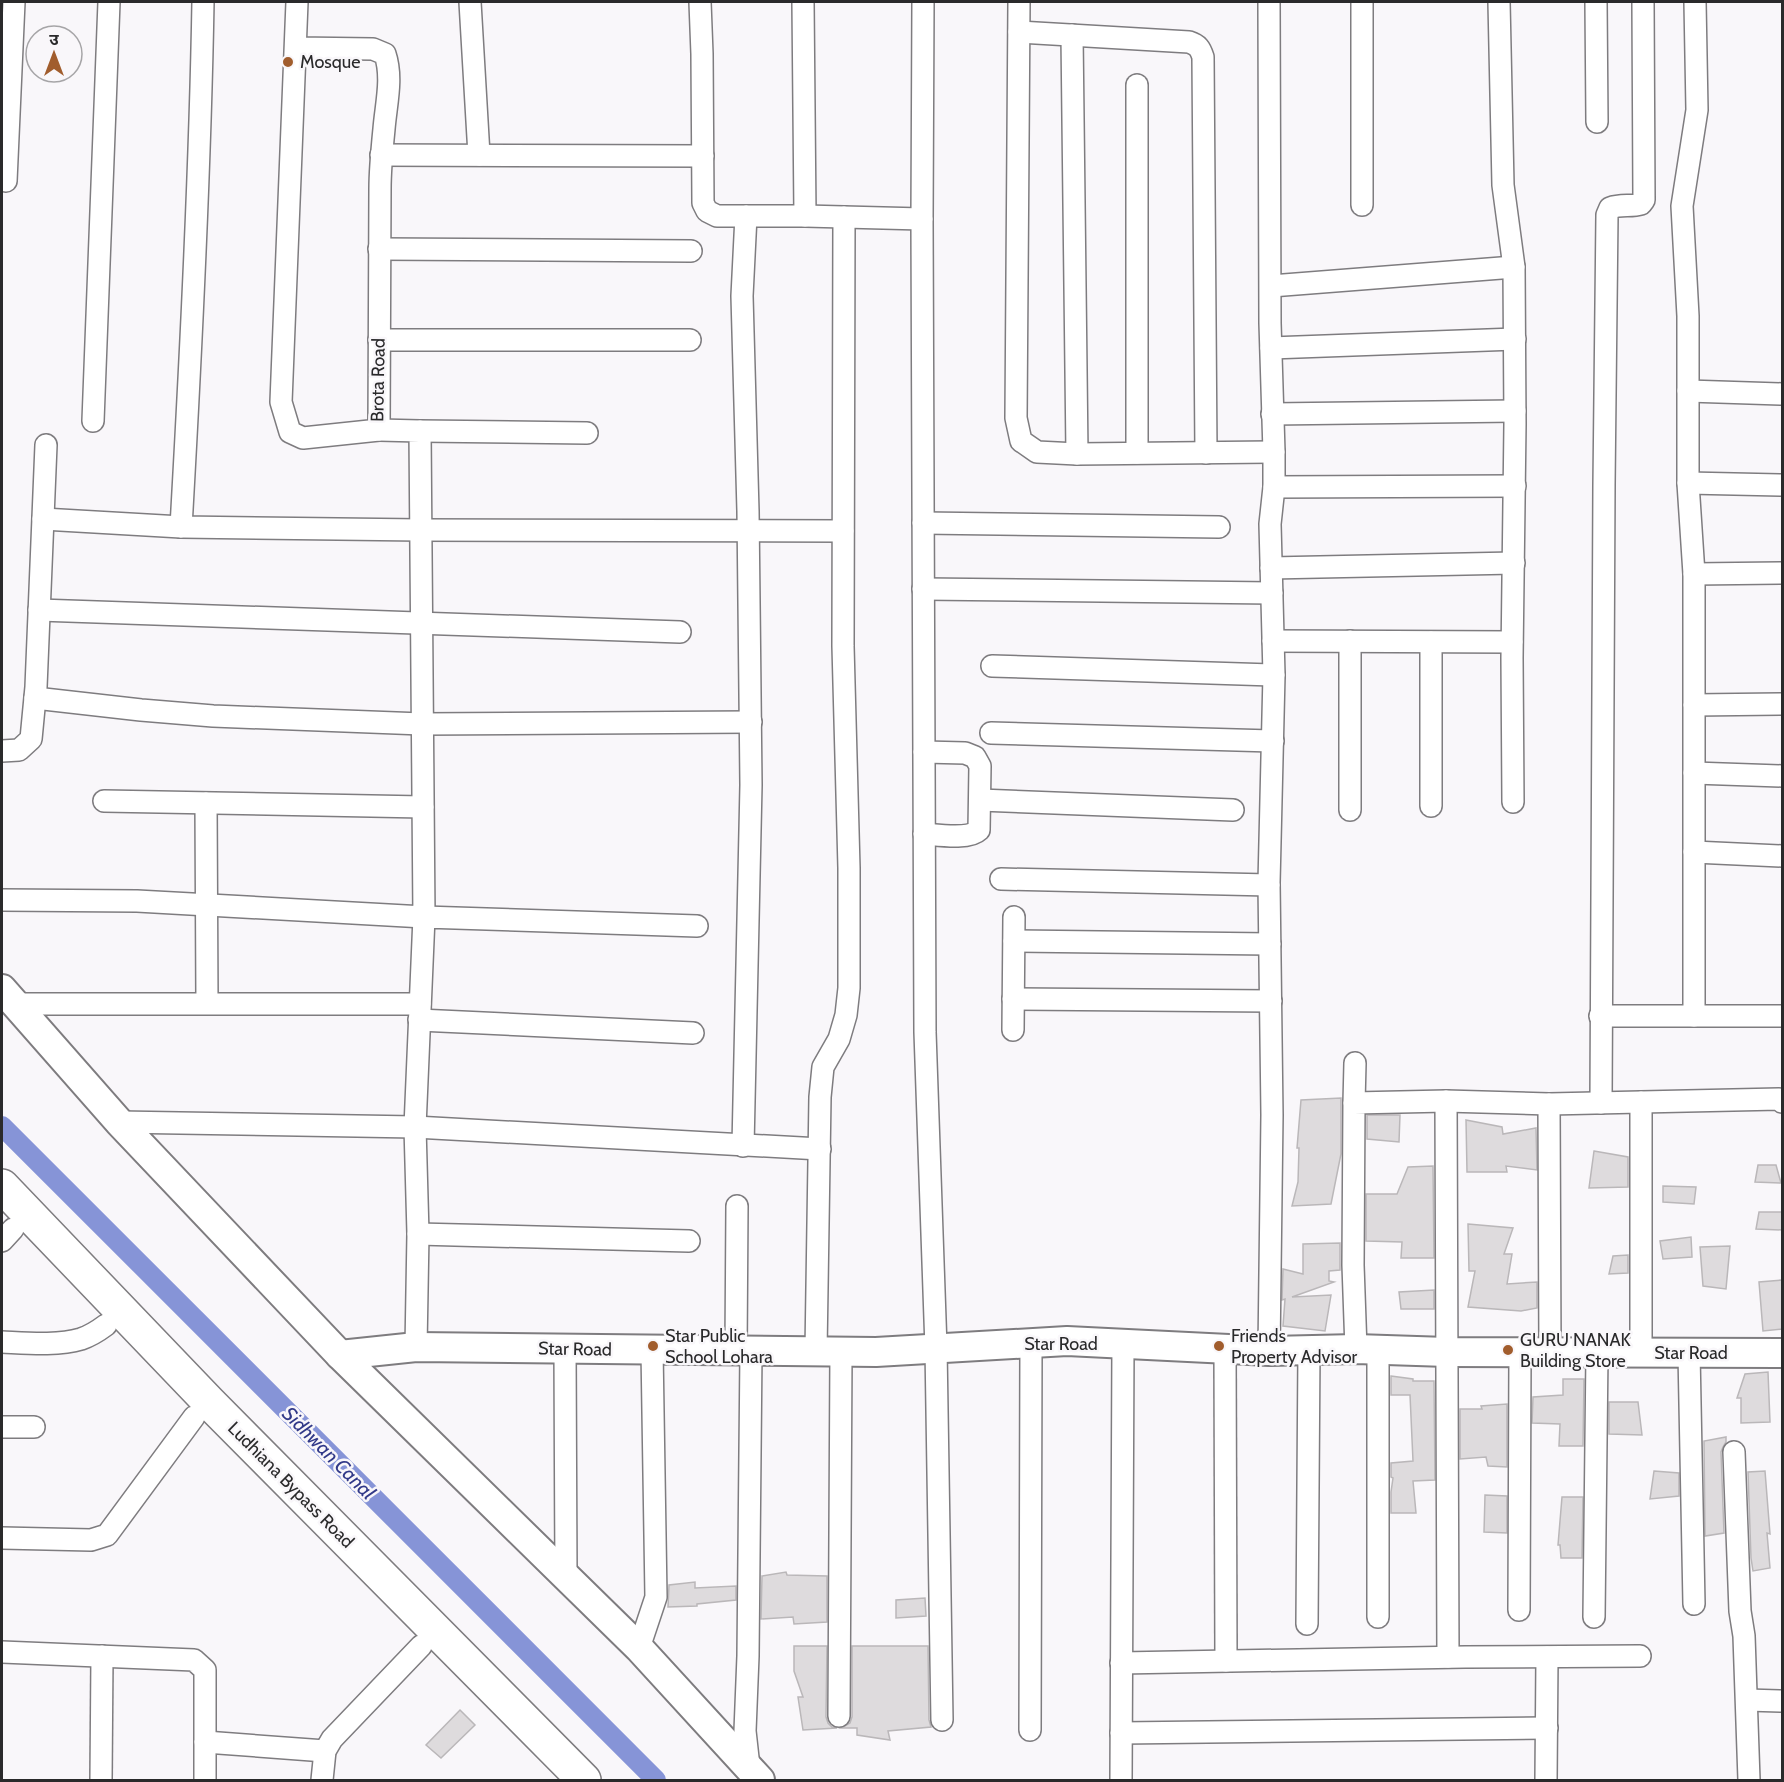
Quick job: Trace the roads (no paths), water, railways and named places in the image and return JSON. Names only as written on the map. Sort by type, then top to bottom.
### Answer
[{"type":"highway","name":"Ludhiana Bypass Road","points":[[2,1186],[209,1402],[584,1780]]},
{"type":"highway","name":"Ludhiana Bypass Road","points":[[5,1229],[106,1325],[552,1780]]},
{"type":"street","points":[[6,181],[14,2]]},
{"type":"street","points":[[93,421],[109,2]]},
{"type":"street","points":[[181,526],[203,2]]},
{"type":"street","name":"Brota Road","points":[[296,48],[373,49],[385,54],[388,65],[389,79],[381,155],[379,430],[303,438],[290,432],[281,402],[297,2]]},
{"type":"street","points":[[470,2],[479,155]]},
{"type":"street","points":[[700,2],[703,203],[707,211],[717,216],[922,219]]},
{"type":"street","points":[[804,2],[805,216]]},
{"type":"street","points":[[923,2],[925,1032],[936,1348],[942,1720]]},
{"type":"street","points":[[1019,2],[1016,418],[1021,441],[1036,452],[1077,454],[1274,452]]},
{"type":"street","points":[[1269,2],[1271,348],[1274,452],[1274,487],[1270,524],[1274,675],[1269,885],[1272,1115],[1269,1352]]},
{"type":"street","points":[[1362,2],[1362,205]]},
{"type":"street","points":[[1499,2],[1503,185],[1514,267],[1513,802]]},
{"type":"street","points":[[1596,2],[1597,122]]},
{"type":"street","points":[[1601,1103],[1607,215],[1610,208],[1619,205],[1635,206],[1644,200],[1643,2]]},
{"type":"street","points":[[1694,1016],[1694,574],[1688,483],[1688,316],[1682,206],[1697,110],[1695,2]]},
{"type":"street","points":[[1019,32],[1189,42],[1200,48],[1203,57],[1206,453]]},
{"type":"street","points":[[1072,35],[1077,454]]},
{"type":"street","points":[[1137,85],[1137,453]]},
{"type":"street","points":[[381,155],[703,156]]},
{"type":"street","points":[[743,1146],[752,785],[742,296],[746,216]]},
{"type":"street","points":[[839,1716],[820,1097],[823,1066],[838,1039],[846,1015],[849,988],[849,868],[843,646],[844,217]]},
{"type":"street","points":[[379,249],[691,251]]},
{"type":"street","points":[[1271,286],[1514,267]]},
{"type":"street","points":[[1271,348],[1515,339]]},
{"type":"street","points":[[379,340],[690,340]]},
{"type":"street","points":[[1688,391],[1782,394]]},
{"type":"street","points":[[1272,414],[1515,411]]},
{"type":"street","points":[[379,430],[587,433]]},
{"type":"street","points":[[416,1347],[418,1234],[415,1127],[424,917],[420,431]]},
{"type":"street","points":[[2,751],[19,750],[31,739],[35,698],[46,445]]},
{"type":"street","points":[[1688,483],[1782,485]]},
{"type":"street","points":[[1274,487],[1515,486]]},
{"type":"street","points":[[43,519],[181,526],[421,530],[843,531]]},
{"type":"street","points":[[923,523],[1219,526]]},
{"type":"street","points":[[1271,568],[1514,564]]},
{"type":"street","points":[[1694,574],[1782,573]]},
{"type":"street","points":[[923,589],[1272,593]]},
{"type":"street","points":[[39,610],[680,632]]},
{"type":"street","points":[[1273,641],[1512,642]]},
{"type":"street","points":[[1350,641],[1350,810]]},
{"type":"street","points":[[1431,642],[1431,806]]},
{"type":"street","points":[[992,666],[1274,675]]},
{"type":"street","points":[[35,698],[141,711],[213,716],[422,724],[751,722]]},
{"type":"street","points":[[1694,705],[1782,704]]},
{"type":"street","points":[[991,733],[1273,741]]},
{"type":"street","points":[[924,752],[964,753],[975,757],[980,766],[979,830],[964,836],[924,834]]},
{"type":"street","points":[[1694,773],[1782,776]]},
{"type":"street","points":[[980,800],[1233,810]]},
{"type":"street","points":[[104,801],[423,807]]},
{"type":"street","points":[[206,803],[207,1003]]},
{"type":"street","points":[[1694,852],[1782,856]]},
{"type":"street","points":[[1000,879],[1269,885]]},
{"type":"street","points":[[2,900],[137,901],[424,917],[697,926]]},
{"type":"street","points":[[1013,1030],[1014,917]]},
{"type":"street","points":[[1014,941],[1270,944]]},
{"type":"street","points":[[8,997],[419,1012],[693,1033]]},
{"type":"street","points":[[8,997],[119,1122],[340,1355],[639,1648],[755,1774]]},
{"type":"street","points":[[1013,999],[1271,1001]]},
{"type":"street","points":[[1600,1016],[1782,1016]]},
{"type":"street","points":[[1355,1063],[1353,1265],[1367,1349],[1378,1617]]},
{"type":"street","points":[[1354,1103],[1446,1101],[1549,1104],[1779,1100],[1782,1102]]},
{"type":"street","points":[[1446,1101],[1448,1657]]},
{"type":"street","points":[[1641,1102],[1641,1353]]},
{"type":"street","points":[[1549,1104],[1550,1353]]},
{"type":"street","points":[[119,1122],[415,1127],[820,1149]]},
{"type":"street","points":[[737,1206],[743,1352],[748,1656],[745,1731],[755,1774]]},
{"type":"street","points":[[418,1234],[689,1240]]},
{"type":"street","points":[[2,1342],[62,1342],[93,1334],[106,1325]]},
{"type":"street","name":"Star Road","points":[[340,1355],[416,1347],[876,1352],[1067,1341],[1269,1352],[1367,1349],[1520,1353],[1782,1353]]},
{"type":"street","points":[[1030,1730],[1031,1343]]},
{"type":"street","points":[[1121,1780],[1122,1344]]},
{"type":"street","points":[[565,1349],[566,1577]]},
{"type":"street","points":[[1225,1349],[1226,1660]]},
{"type":"street","points":[[639,1648],[656,1597],[652,1350]]},
{"type":"street","points":[[1307,1624],[1309,1350]]},
{"type":"street","points":[[1520,1353],[1520,1610]]},
{"type":"street","points":[[1594,1617],[1597,1353]]},
{"type":"street","points":[[1689,1353],[1694,1604]]},
{"type":"street","points":[[2,1538],[91,1540],[107,1536],[194,1417]]},
{"type":"street","points":[[2,1427],[34,1427]]},
{"type":"street","points":[[1734,1452],[1740,1611],[1748,1700],[1749,1780]]},
{"type":"street","points":[[322,1780],[325,1751],[332,1739],[421,1646]]},
{"type":"street","points":[[2,1652],[194,1660],[205,1670],[205,1780]]},
{"type":"street","points":[[101,1780],[102,1656]]},
{"type":"street","points":[[1121,1663],[1640,1656]]},
{"type":"street","points":[[1546,1780],[1547,1657]]},
{"type":"street","points":[[1748,1700],[1782,1701]]},
{"type":"street","points":[[1121,1733],[1546,1728]]},
{"type":"street","points":[[206,1742],[325,1751]]},
{"type":"waterway","name":"Sidhwan Canal","points":[[2,1126],[656,1780]]},
{"type":"place","name":"Mosque","points":[[288,62]]},
{"type":"place","name":"Star Public School Lohara","points":[[653,1346]]},
{"type":"place","name":"Friends Property Advisor","points":[[1219,1346]]},
{"type":"place","name":"GURU NANAK Building Store","points":[[1508,1350]]}]
